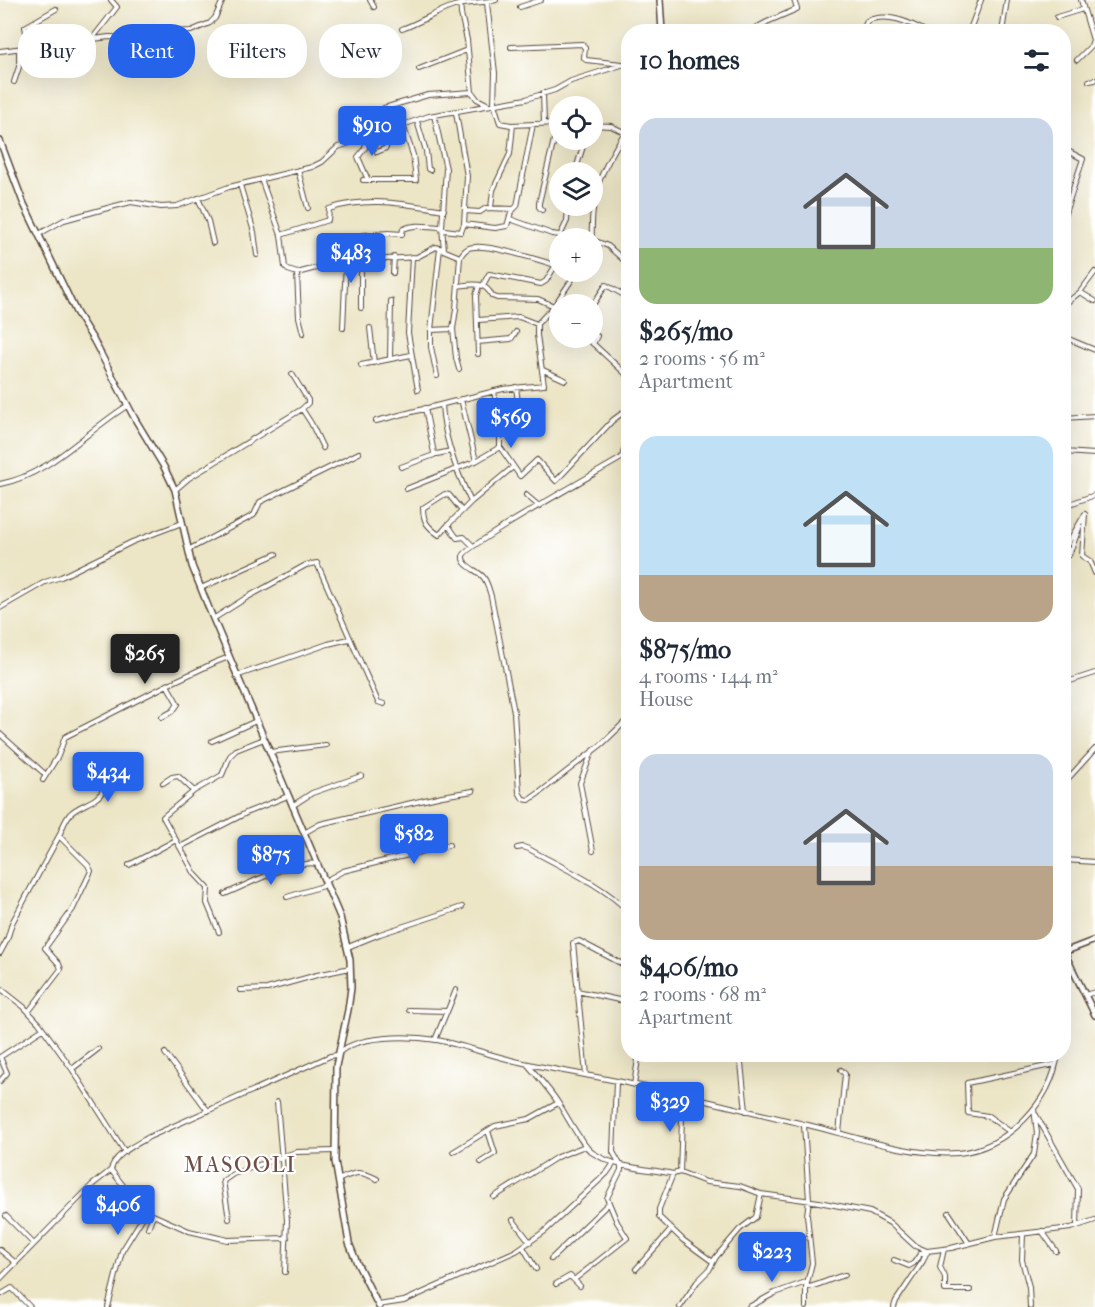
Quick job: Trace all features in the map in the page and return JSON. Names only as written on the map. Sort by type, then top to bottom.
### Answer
[{"type":"street","points":[[96,34],[117,7],[111,0]]},
{"type":"street","points":[[96,39],[118,36],[143,38],[168,32],[191,31],[210,23],[215,18],[223,0]]},
{"type":"street","points":[[370,0],[374,7]]},
{"type":"street","points":[[402,29],[460,2],[487,3],[496,0]]},
{"type":"street","points":[[520,7],[541,0]]},
{"type":"street","points":[[660,0],[662,24]]},
{"type":"street","points":[[764,24],[794,12],[797,9],[794,0]]},
{"type":"street","points":[[972,24],[981,0]]},
{"type":"street","points":[[1003,24],[1007,0]]},
{"type":"street","points":[[1077,60],[1091,46],[1093,40],[1081,0]]},
{"type":"street","points":[[460,2],[472,93],[488,105]]},
{"type":"street","points":[[487,3],[495,73],[495,104],[500,123],[513,125],[549,123]]},
{"type":"street","points":[[30,24],[56,9]]},
{"type":"street","points":[[1057,17],[1083,9]]},
{"type":"street","points":[[866,24],[867,21],[874,19],[902,20],[910,24]]},
{"type":"street","points":[[511,47],[582,44],[585,48],[585,59],[621,63]]},
{"type":"street","points":[[0,51],[18,49]]},
{"type":"street","points":[[419,69],[467,50]]},
{"type":"street","points":[[609,69],[610,62]]},
{"type":"street","points":[[39,234],[63,220],[131,202],[170,207],[261,179],[318,165],[338,147],[403,125],[434,115],[520,101],[571,81],[621,66]]},
{"type":"street","points":[[14,82],[18,70]]},
{"type":"street","points":[[1089,81],[1095,80]]},
{"type":"street","points":[[384,108],[437,93],[472,93]]},
{"type":"street","points":[[543,93],[544,123]]},
{"type":"street","points":[[361,308],[362,237],[364,235],[402,234],[403,229],[421,224],[461,232],[464,224],[467,176],[456,113]]},
{"type":"street","points":[[434,115],[446,169],[442,249],[431,330],[431,347],[437,376]]},
{"type":"street","points":[[417,121],[430,170]]},
{"type":"street","points":[[464,224],[503,228],[507,226],[514,209],[518,206],[533,124]]},
{"type":"street","points":[[367,137],[365,148],[358,157],[365,180],[416,180],[413,155],[403,125]]},
{"type":"street","points":[[491,208],[493,190],[510,154],[513,125]]},
{"type":"street","points":[[603,125],[621,130]]},
{"type":"street","points":[[377,152],[386,148],[389,130]]},
{"type":"street","points":[[0,141],[23,202],[76,312],[175,490],[188,550],[201,588],[236,676],[340,917],[351,968],[348,1010],[337,1055],[335,1151],[350,1246],[379,1306],[404,1301],[523,1247],[545,1232],[607,1173],[614,1162]]},
{"type":"street","points":[[592,228],[595,193],[602,174],[621,143]]},
{"type":"street","points":[[542,210],[539,203],[552,150]]},
{"type":"street","points":[[1071,153],[1083,159],[1071,195]]},
{"type":"street","points":[[298,170],[308,208]]},
{"type":"street","points":[[261,179],[280,236],[285,267],[288,270],[297,273],[346,261],[412,257],[424,255],[432,247],[460,257]]},
{"type":"street","points":[[240,185],[254,232],[257,255]]},
{"type":"street","points":[[198,198],[208,221],[213,243]]},
{"type":"street","points":[[280,236],[328,220],[329,209],[358,201],[376,201],[444,210]]},
{"type":"street","points":[[465,211],[480,212],[486,208],[514,209]]},
{"type":"street","points":[[510,219],[549,232]]},
{"type":"street","points":[[603,244],[621,258]]},
{"type":"street","points":[[459,369],[453,329],[460,257],[465,250],[482,247],[549,264]]},
{"type":"street","points":[[393,273],[394,257]]},
{"type":"street","points":[[412,257],[408,333],[418,390]]},
{"type":"street","points":[[343,328],[346,261]]},
{"type":"street","points":[[1071,299],[1080,292],[1095,272]]},
{"type":"street","points":[[297,273],[299,317],[303,333]]},
{"type":"street","points":[[478,354],[476,296],[489,274],[541,284],[549,276]]},
{"type":"street","points":[[458,286],[481,285],[497,298],[538,299],[549,304]]},
{"type":"street","points":[[600,294],[606,285],[621,293]]},
{"type":"street","points":[[1080,292],[1095,301]]},
{"type":"street","points":[[390,359],[391,301]]},
{"type":"street","points":[[376,421],[494,391],[543,386],[545,384],[537,324],[549,311]]},
{"type":"street","points":[[478,320],[519,317],[537,324]]},
{"type":"street","points":[[370,328],[374,363]]},
{"type":"street","points":[[431,330],[453,329]]},
{"type":"street","points":[[478,342],[511,339],[516,332]]},
{"type":"street","points":[[1071,340],[1095,350]]},
{"type":"street","points":[[597,348],[621,370]]},
{"type":"street","points":[[361,365],[411,355]]},
{"type":"street","points":[[543,370],[565,380]]},
{"type":"street","points":[[175,490],[189,478],[302,409],[308,400],[292,374]]},
{"type":"street","points":[[516,387],[522,434]]},
{"type":"street","points":[[494,391],[500,428],[500,447],[522,476],[537,460],[553,479],[559,480],[584,450],[621,414]]},
{"type":"street","points":[[461,399],[476,461]]},
{"type":"street","points":[[441,405],[456,470],[471,502]]},
{"type":"street","points":[[0,484],[32,472],[68,452],[113,414],[128,406]]},
{"type":"street","points":[[425,408],[435,454]]},
{"type":"street","points":[[302,409],[322,448]]},
{"type":"street","points":[[1071,418],[1095,416]]},
{"type":"street","points":[[406,489],[456,470],[500,447]]},
{"type":"street","points":[[400,467],[435,454],[451,451]]},
{"type":"street","points":[[1071,452],[1095,454]]},
{"type":"street","points":[[188,550],[254,515],[260,502],[359,453]]},
{"type":"street","points":[[621,459],[473,546],[465,551],[463,557],[464,561],[484,578],[491,596],[514,712],[521,796],[529,800],[592,752],[621,725]]},
{"type":"street","points":[[462,511],[449,495],[445,494],[423,508],[423,519],[430,529],[439,535],[471,502],[513,467]]},
{"type":"street","points":[[526,495],[539,506]]},
{"type":"street","points":[[1071,504],[1095,495]]},
{"type":"street","points":[[1071,550],[1084,514]]},
{"type":"street","points":[[1071,537],[1084,514]]},
{"type":"street","points":[[1084,514],[1082,556],[1090,561],[1095,573]]},
{"type":"street","points":[[0,608],[45,582],[61,577],[132,542],[183,523]]},
{"type":"street","points":[[448,525],[458,538],[464,537],[473,546]]},
{"type":"street","points":[[201,588],[276,554]]},
{"type":"street","points":[[213,619],[246,598],[314,562],[317,563],[378,702],[384,704]]},
{"type":"street","points":[[236,676],[282,659],[349,639]]},
{"type":"street","points":[[43,780],[58,756],[65,737],[168,685],[230,657]]},
{"type":"street","points":[[1071,681],[1095,673]]},
{"type":"street","points":[[162,717],[173,711],[178,704],[168,685]]},
{"type":"street","points":[[212,741],[256,721]]},
{"type":"street","points":[[0,734],[46,775]]},
{"type":"street","points":[[219,932],[207,903],[208,888],[195,874],[164,820],[164,816],[194,791],[220,777],[224,773],[230,756],[236,750],[264,739]]},
{"type":"street","points":[[270,752],[326,746]]},
{"type":"street","points":[[1071,775],[1095,749]]},
{"type":"street","points":[[592,752],[579,783],[593,851]]},
{"type":"street","points":[[0,952],[7,940],[12,923],[64,823],[71,813],[100,796],[103,790],[84,759]]},
{"type":"street","points":[[163,783],[178,776],[194,791]]},
{"type":"street","points":[[292,806],[312,793],[361,776]]},
{"type":"street","points":[[303,833],[320,824],[472,791]]},
{"type":"street","points":[[180,847],[248,812],[288,796]]},
{"type":"street","points":[[29,1011],[61,969],[45,948],[73,909],[91,871],[88,865],[59,836]]},
{"type":"street","points":[[129,865],[176,840]]},
{"type":"street","points":[[287,897],[325,883],[344,871],[449,845]]},
{"type":"street","points":[[517,848],[523,846],[529,849],[621,903]]},
{"type":"street","points":[[1071,860],[1095,862]]},
{"type":"street","points":[[225,894],[286,868],[311,862],[317,864]]},
{"type":"street","points":[[348,947],[462,907]]},
{"type":"street","points":[[1071,949],[1094,939]]},
{"type":"street","points":[[586,1075],[573,945],[575,941],[579,941],[621,963]]},
{"type":"street","points":[[1071,967],[1095,1015]]},
{"type":"street","points":[[240,990],[267,989],[351,968]]},
{"type":"street","points":[[0,988],[29,1011],[43,1029],[72,1069],[125,1152]]},
{"type":"street","points":[[435,1040],[456,990]]},
{"type":"street","points":[[577,991],[619,1000]]},
{"type":"street","points":[[1085,995],[1095,992]]},
{"type":"street","points":[[408,1010],[447,1012]]},
{"type":"street","points":[[0,1081],[7,1073],[0,1057],[43,1029]]},
{"type":"street","points":[[0,1279],[92,1185],[111,1170],[112,1164],[125,1152],[149,1137],[330,1056],[337,1055],[343,1048],[374,1040],[403,1038],[435,1040],[526,1064],[634,1085],[895,1147],[944,1154],[973,1150],[990,1143],[1009,1131],[1034,1111],[1051,1082],[1056,1063],[967,1083],[968,1113],[988,1116],[1009,1131]]},
{"type":"street","points":[[72,1069],[98,1049]]},
{"type":"street","points":[[165,1053],[208,1111]]},
{"type":"street","points":[[634,1085],[638,1062]]},
{"type":"street","points":[[741,1062],[746,1111]]},
{"type":"street","points":[[526,1064],[558,1103],[585,1146],[592,1153],[621,1166],[673,1174],[680,1172],[706,1182],[740,1186],[761,1194],[809,1200],[870,1212],[890,1223],[915,1246],[927,1252]]},
{"type":"street","points":[[839,1133],[845,1074],[841,1070]]},
{"type":"street","points":[[575,1279],[627,1238],[617,1222],[607,1196],[618,1179],[621,1166],[615,1156],[613,1144],[616,1082]]},
{"type":"street","points":[[680,1172],[680,1137],[687,1097]]},
{"type":"street","points":[[277,1102],[283,1156],[285,1272]]},
{"type":"street","points":[[453,1152],[498,1125],[529,1119],[558,1103]]},
{"type":"street","points":[[1034,1111],[1078,1189],[1077,1226]]},
{"type":"street","points":[[995,1238],[1004,1199],[1034,1154],[1037,1133],[1034,1111]]},
{"type":"street","points":[[804,1124],[809,1200],[806,1210],[812,1263],[806,1285],[806,1307]]},
{"type":"street","points":[[481,1162],[495,1153],[488,1131]]},
{"type":"street","points":[[494,1197],[556,1157],[585,1146]]},
{"type":"street","points":[[229,1219],[223,1181],[233,1174],[303,1151],[335,1151]]},
{"type":"street","points":[[108,1307],[122,1251],[143,1217],[137,1203],[111,1170]]},
{"type":"street","points":[[338,1180],[357,1172],[376,1179]]},
{"type":"street","points":[[673,1174],[658,1213],[659,1217],[671,1230],[712,1262]]},
{"type":"street","points":[[680,1307],[697,1282],[710,1270],[712,1262],[740,1229],[756,1217],[761,1194]]},
{"type":"street","points":[[551,1258],[609,1203]]},
{"type":"street","points":[[950,1213],[968,1242]]},
{"type":"street","points":[[148,1228],[153,1215],[189,1232],[228,1240],[286,1238]]},
{"type":"street","points":[[6,1216],[34,1244]]},
{"type":"street","points":[[513,1220],[530,1242]]},
{"type":"street","points":[[894,1260],[909,1266],[920,1254],[927,1252],[968,1242],[1077,1226],[1095,1220]]},
{"type":"street","points":[[636,1269],[671,1230]]},
{"type":"street","points":[[1042,1231],[1056,1251]]},
{"type":"street","points":[[1023,1235],[1022,1260],[1029,1287],[1030,1307]]},
{"type":"street","points":[[523,1247],[536,1269]]},
{"type":"street","points":[[944,1249],[940,1267],[945,1277],[945,1290],[970,1290]]},
{"type":"street","points":[[0,1250],[16,1263]]},
{"type":"street","points":[[894,1307],[927,1252]]},
{"type":"street","points":[[749,1307],[775,1293],[806,1285],[810,1288],[845,1275]]},
{"type":"street","points":[[556,1284],[568,1276],[575,1279],[580,1286]]},
{"type":"street","points":[[0,1296],[12,1288],[30,1307]]},
{"type":"district","name":"MASOOLI","points":[[240,1164]]}]
